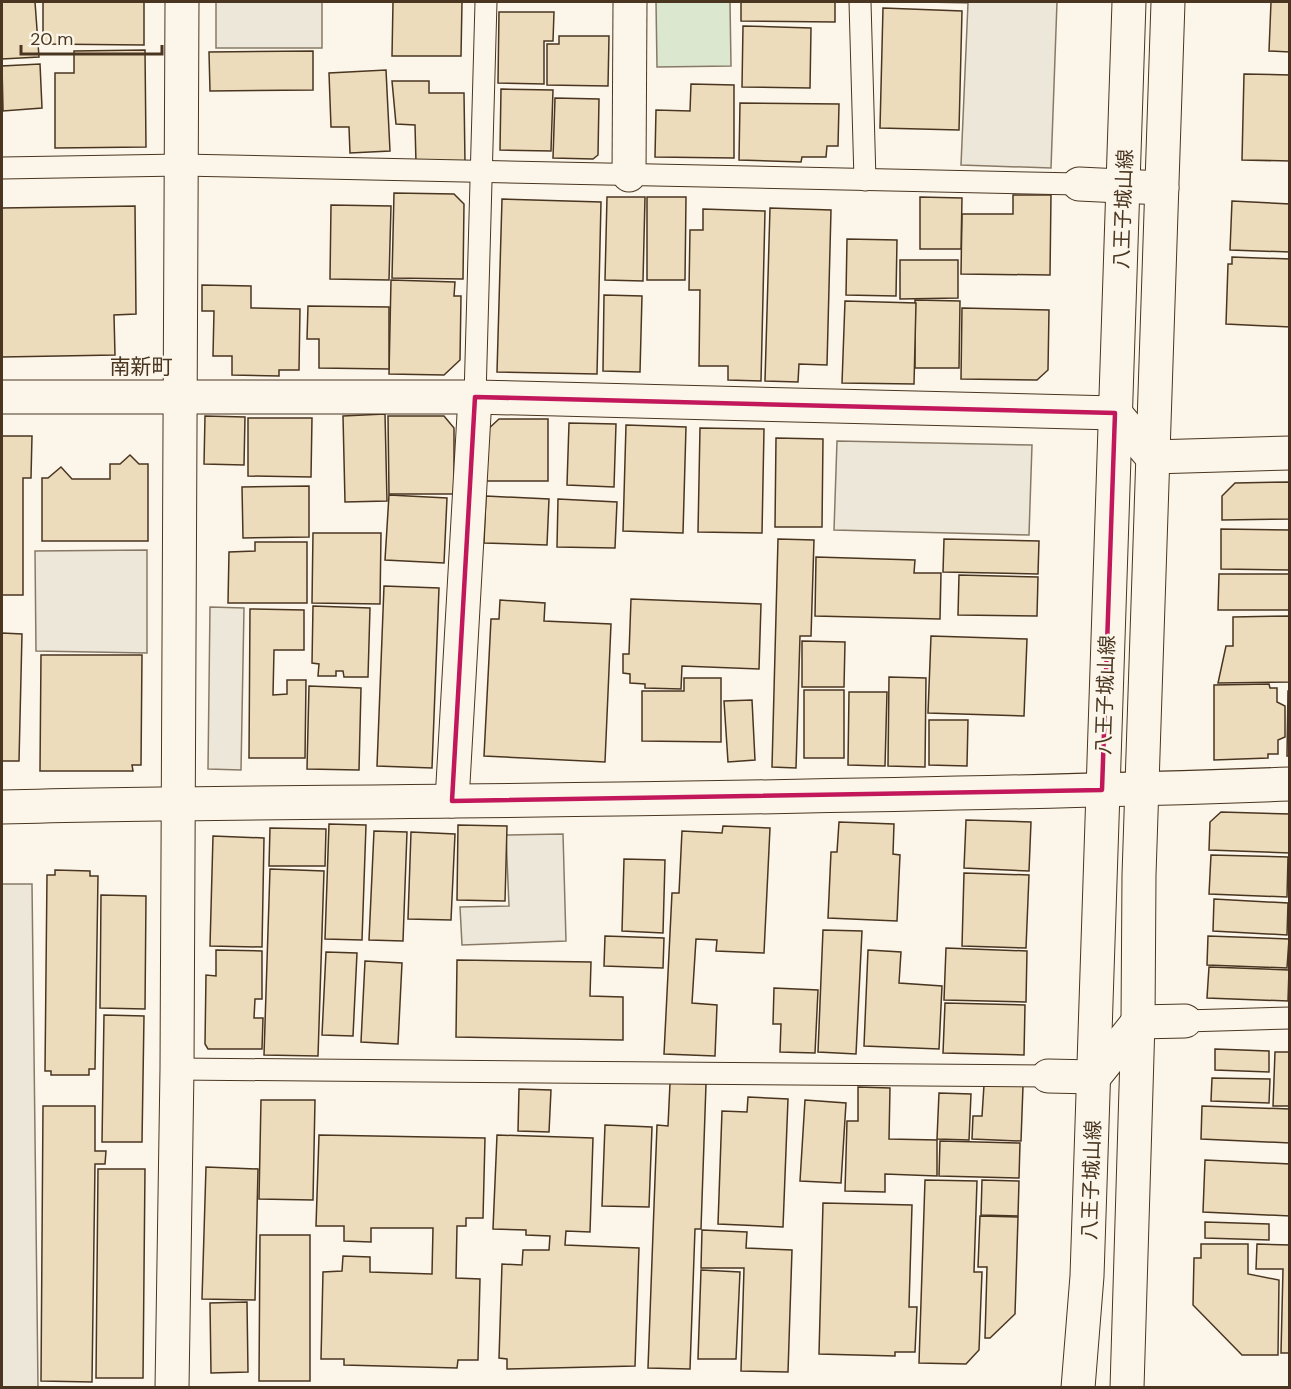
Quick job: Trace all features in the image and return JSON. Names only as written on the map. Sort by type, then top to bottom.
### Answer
[{"type":"street","points":[[172,1388],[177,1070],[182,2]]},
{"type":"street","points":[[629,175],[630,2]]},
{"type":"street","name":"八王子城山線","points":[[1078,1388],[1087,1276],[1129,2]]},
{"type":"street","name":"八王子城山線","points":[[1127,1388],[1152,456],[1168,2]]},
{"type":"street","points":[[1079,184],[1162,188]]},
{"type":"street","points":[[2,397],[475,397],[1115,413],[1152,456],[1290,453]]},
{"type":"street","points":[[452,801],[475,397]]},
{"type":"street","points":[[2,807],[178,802],[452,801],[1102,790],[1290,784]]},
{"type":"street","points":[[1048,1076],[1094,1077],[1138,1022],[1185,1021]]},
{"type":"lane","points":[[475,397],[486,2]]},
{"type":"lane","points":[[860,2],[865,180]]},
{"type":"lane","points":[[2,168],[181,165],[1079,184]]},
{"type":"lane","points":[[1185,1021],[1290,1018]]},
{"type":"lane","points":[[177,1070],[1048,1076]]},
{"type":"highlighted area","points":[[475,397],[1115,413],[1102,790],[452,801]]},
{"type":"green space","points":[[656,2],[730,2],[731,66],[657,67]]},
{"type":"shaded area","points":[[216,2],[322,2],[322,48],[216,48]]},
{"type":"shaded area","points":[[927,2],[1057,2],[1051,168],[961,165],[968,3]]},
{"type":"shaded area","points":[[837,441],[1032,445],[1029,535],[834,530]]},
{"type":"shaded area","points":[[147,550],[147,653],[36,651],[35,551]]},
{"type":"shaded area","points":[[210,607],[244,608],[241,770],[208,769]]},
{"type":"shaded area","points":[[563,834],[566,941],[462,945],[460,907],[509,906],[506,835]]},
{"type":"shaded area","points":[[2,884],[32,884],[38,1387],[2,1387]]},
{"type":"building","points":[[2,2],[35,2],[39,57],[2,59]]},
{"type":"building","points":[[43,2],[144,2],[144,45],[43,44]]},
{"type":"building","points":[[393,2],[462,2],[461,56],[392,56]]},
{"type":"building","points":[[741,2],[835,2],[835,22],[741,21]]},
{"type":"building","points":[[1271,2],[1290,2],[1290,52],[1269,51]]},
{"type":"building","points":[[883,8],[962,11],[959,130],[880,128]]},
{"type":"building","points":[[499,12],[554,12],[553,41],[544,41],[544,84],[498,83]]},
{"type":"building","points":[[743,26],[811,28],[810,88],[742,87]]},
{"type":"building","points":[[559,36],[609,36],[608,86],[547,85],[547,44],[559,44]]},
{"type":"building","points":[[145,50],[146,147],[55,148],[55,73],[74,73],[74,51]]},
{"type":"building","points":[[313,51],[313,90],[210,91],[209,52]]},
{"type":"building","points":[[40,64],[42,108],[3,111],[2,66]]},
{"type":"building","points":[[386,70],[390,151],[350,153],[349,127],[331,127],[329,73]]},
{"type":"building","points":[[1244,74],[1290,75],[1290,161],[1242,160]]},
{"type":"building","points":[[392,81],[429,81],[429,93],[464,93],[465,163],[416,163],[415,125],[396,124]]},
{"type":"building","points":[[691,84],[734,85],[734,158],[655,157],[656,110],[690,111]]},
{"type":"building","points":[[501,89],[553,90],[551,151],[500,150]]},
{"type":"building","points":[[555,98],[599,99],[598,155],[593,159],[553,158]]},
{"type":"building","points":[[740,103],[839,104],[838,146],[827,146],[826,157],[802,157],[801,162],[739,160]]},
{"type":"building","points":[[394,193],[454,194],[464,204],[463,279],[392,278]]},
{"type":"building","points":[[1013,195],[1051,195],[1050,275],[961,274],[962,214],[1013,214]]},
{"type":"building","points":[[607,197],[645,197],[643,281],[605,280]]},
{"type":"building","points":[[647,197],[686,197],[685,280],[647,280]]},
{"type":"building","points":[[920,197],[962,198],[961,249],[920,249]]},
{"type":"building","points":[[502,199],[601,202],[597,374],[497,372]]},
{"type":"building","points":[[1232,201],[1290,204],[1290,252],[1230,250]]},
{"type":"building","points":[[331,205],[391,206],[389,280],[330,279]]},
{"type":"building","points":[[135,206],[136,314],[114,315],[115,355],[2,357],[2,208]]},
{"type":"building","points":[[770,208],[831,210],[827,365],[799,364],[798,382],[765,381]]},
{"type":"building","points":[[703,209],[765,211],[761,381],[728,380],[728,366],[699,366],[700,290],[689,290],[690,230],[703,230]]},
{"type":"building","points":[[847,239],[897,240],[896,296],[846,295]]},
{"type":"building","points":[[1232,257],[1290,259],[1290,327],[1226,324],[1228,264],[1232,264]]},
{"type":"building","points":[[900,260],[958,260],[958,298],[900,299]]},
{"type":"building","points":[[391,280],[455,282],[454,296],[461,296],[460,360],[444,375],[389,374]]},
{"type":"building","points":[[202,285],[251,286],[251,308],[300,309],[299,370],[279,370],[279,376],[232,375],[232,356],[213,356],[214,311],[202,311]]},
{"type":"building","points":[[604,295],[642,296],[640,372],[603,371]]},
{"type":"building","points":[[915,300],[960,301],[959,368],[915,368]]},
{"type":"building","points":[[845,301],[916,303],[914,384],[842,383]]},
{"type":"building","points":[[308,306],[389,307],[389,369],[319,368],[319,339],[307,339]]},
{"type":"building","points":[[962,308],[1049,310],[1048,370],[1037,380],[961,379]]},
{"type":"building","points":[[385,414],[387,501],[345,502],[343,416]]},
{"type":"building","points":[[205,416],[245,417],[244,465],[204,464]]},
{"type":"building","points":[[388,416],[444,416],[454,428],[454,494],[389,494]]},
{"type":"building","points":[[248,418],[312,418],[311,477],[248,476]]},
{"type":"building","points":[[499,419],[548,419],[548,481],[486,481],[486,431]]},
{"type":"building","points":[[569,423],[616,424],[614,487],[567,485]]},
{"type":"building","points":[[626,425],[686,427],[683,533],[623,531]]},
{"type":"building","points":[[700,428],[764,429],[762,533],[698,532]]},
{"type":"building","points":[[2,436],[32,436],[31,478],[23,478],[23,595],[2,595]]},
{"type":"building","points":[[776,438],[823,439],[822,527],[775,527]]},
{"type":"building","points":[[130,455],[139,464],[148,464],[148,541],[42,541],[42,478],[48,478],[61,467],[72,479],[110,479],[110,464],[120,464]]},
{"type":"building","points":[[1290,482],[1290,519],[1222,520],[1222,496],[1235,483]]},
{"type":"building","points":[[309,486],[309,537],[243,538],[242,487]]},
{"type":"building","points":[[389,495],[447,498],[444,563],[385,560]]},
{"type":"building","points":[[486,496],[549,499],[547,545],[484,543]]},
{"type":"building","points":[[558,499],[617,502],[615,548],[557,547]]},
{"type":"building","points":[[1221,529],[1290,530],[1290,570],[1221,569]]},
{"type":"building","points":[[313,533],[381,533],[380,604],[312,603]]},
{"type":"building","points":[[778,539],[814,540],[811,636],[800,636],[796,768],[772,767]]},
{"type":"building","points":[[944,539],[1039,541],[1038,574],[943,572]]},
{"type":"building","points":[[255,542],[307,542],[307,603],[228,603],[229,552],[255,551]]},
{"type":"building","points":[[816,557],[915,560],[914,573],[941,573],[940,619],[815,616]]},
{"type":"building","points":[[1219,574],[1290,574],[1290,610],[1218,610]]},
{"type":"building","points":[[959,575],[1038,577],[1037,616],[958,615]]},
{"type":"building","points":[[384,586],[439,588],[432,768],[377,766]]},
{"type":"building","points":[[631,599],[761,604],[759,669],[682,666],[681,689],[645,688],[645,684],[630,683],[630,674],[623,673],[623,654],[629,654]]},
{"type":"building","points":[[500,600],[545,603],[544,621],[611,624],[605,762],[484,756],[491,619],[499,619]]},
{"type":"building","points":[[313,606],[370,608],[368,677],[344,677],[343,671],[336,671],[336,676],[318,676],[319,664],[312,663]]},
{"type":"building","points":[[250,609],[304,610],[304,650],[274,650],[273,695],[287,694],[287,680],[306,680],[305,758],[249,758]]},
{"type":"building","points":[[1289,616],[1290,682],[1218,683],[1226,646],[1233,646],[1233,617]]},
{"type":"building","points":[[2,633],[22,634],[19,761],[2,761]]},
{"type":"building","points":[[931,636],[1027,639],[1024,716],[928,713]]},
{"type":"building","points":[[802,641],[845,642],[844,687],[802,687]]},
{"type":"building","points":[[41,655],[142,655],[141,765],[132,765],[133,771],[40,771]]},
{"type":"building","points":[[889,677],[926,678],[925,767],[888,766]]},
{"type":"building","points":[[684,678],[721,678],[721,742],[642,741],[642,691],[684,691]]},
{"type":"building","points":[[1269,684],[1270,688],[1277,688],[1277,702],[1285,706],[1285,737],[1278,740],[1278,754],[1268,754],[1268,758],[1214,760],[1214,685]]},
{"type":"building","points":[[309,686],[361,688],[359,770],[307,769]]},
{"type":"building","points":[[804,690],[844,690],[844,758],[804,758]]},
{"type":"building","points":[[1288,691],[1290,691],[1290,756],[1287,756]]},
{"type":"building","points":[[849,692],[887,692],[885,766],[848,765]]},
{"type":"building","points":[[752,700],[755,760],[728,762],[724,701]]},
{"type":"building","points":[[929,720],[968,720],[967,766],[929,765]]},
{"type":"building","points":[[1221,812],[1290,814],[1290,853],[1209,850],[1210,822]]},
{"type":"building","points":[[966,820],[1031,822],[1029,871],[964,868]]},
{"type":"building","points":[[839,822],[894,824],[893,854],[900,855],[897,921],[828,918],[831,852],[837,852]]},
{"type":"building","points":[[329,824],[366,825],[362,940],[325,939]]},
{"type":"building","points":[[458,825],[507,826],[505,901],[457,900]]},
{"type":"building","points":[[723,826],[770,828],[764,953],[716,951],[717,940],[696,939],[692,1003],[717,1005],[715,1056],[664,1054],[672,893],[679,893],[682,831],[722,833]]},
{"type":"building","points":[[270,828],[326,829],[325,866],[269,866]]},
{"type":"building","points":[[374,831],[407,832],[403,941],[369,940]]},
{"type":"building","points":[[411,832],[455,834],[451,920],[408,919]]},
{"type":"building","points":[[213,836],[264,838],[262,947],[210,946]]},
{"type":"building","points":[[1211,855],[1288,857],[1287,897],[1209,894]]},
{"type":"building","points":[[624,859],[665,860],[663,933],[622,931]]},
{"type":"building","points":[[270,869],[324,871],[318,1056],[264,1055]]},
{"type":"building","points":[[55,870],[90,871],[90,876],[98,876],[95,1069],[89,1069],[89,1075],[51,1075],[51,1071],[45,1071],[47,875],[55,875]]},
{"type":"building","points":[[964,873],[1029,875],[1026,948],[962,946]]},
{"type":"building","points":[[101,895],[146,896],[145,1009],[100,1008]]},
{"type":"building","points":[[1214,899],[1288,903],[1287,935],[1213,931]]},
{"type":"building","points":[[823,930],[862,931],[856,1054],[818,1052]]},
{"type":"building","points":[[605,936],[664,938],[663,968],[604,966]]},
{"type":"building","points":[[1208,936],[1289,939],[1287,968],[1207,965]]},
{"type":"building","points":[[946,948],[1027,951],[1026,1002],[944,1000]]},
{"type":"building","points":[[216,950],[262,951],[262,999],[255,999],[254,1018],[263,1018],[262,1049],[208,1049],[205,1044],[206,975],[216,976]]},
{"type":"building","points":[[868,950],[901,952],[899,983],[942,986],[939,1049],[864,1046]]},
{"type":"building","points":[[326,952],[357,953],[353,1036],[322,1035]]},
{"type":"building","points":[[457,960],[591,962],[590,996],[623,997],[623,1040],[456,1037]]},
{"type":"building","points":[[365,961],[402,963],[398,1044],[361,1042]]},
{"type":"building","points":[[1209,967],[1289,970],[1288,1001],[1207,998]]},
{"type":"building","points":[[774,988],[818,990],[815,1053],[780,1052],[781,1024],[773,1024]]},
{"type":"building","points":[[945,1003],[1025,1005],[1024,1055],[943,1053]]},
{"type":"building","points":[[104,1015],[144,1016],[142,1142],[102,1142]]},
{"type":"building","points":[[1215,1049],[1269,1051],[1269,1072],[1215,1070]]},
{"type":"building","points":[[1275,1052],[1290,1052],[1290,1106],[1273,1106]]},
{"type":"building","points":[[1212,1078],[1270,1079],[1269,1103],[1211,1101]]},
{"type":"building","points":[[670,1083],[706,1084],[701,1229],[695,1229],[690,1369],[648,1368],[657,1125],[668,1126]]},
{"type":"building","points":[[984,1085],[1023,1086],[1021,1141],[972,1139],[973,1116],[982,1116]]},
{"type":"building","points":[[858,1087],[890,1088],[889,1139],[937,1140],[937,1176],[885,1174],[885,1192],[845,1191],[847,1121],[858,1121]]},
{"type":"building","points":[[519,1089],[551,1090],[549,1132],[518,1131]]},
{"type":"building","points":[[939,1093],[971,1094],[969,1140],[937,1139]]},
{"type":"building","points":[[748,1097],[788,1099],[783,1227],[718,1224],[722,1111],[747,1112]]},
{"type":"building","points":[[261,1100],[315,1100],[313,1200],[259,1199]]},
{"type":"building","points":[[805,1100],[846,1103],[841,1183],[800,1181]]},
{"type":"building","points":[[43,1106],[95,1106],[95,1151],[106,1151],[105,1164],[95,1164],[92,1382],[41,1381]]},
{"type":"building","points":[[1202,1106],[1290,1109],[1290,1143],[1201,1139]]},
{"type":"building","points":[[605,1125],[652,1127],[649,1207],[602,1206]]},
{"type":"building","points":[[319,1135],[485,1138],[483,1218],[466,1218],[466,1226],[457,1226],[456,1278],[480,1279],[478,1360],[458,1360],[457,1368],[344,1365],[344,1359],[321,1359],[323,1272],[342,1271],[343,1256],[370,1257],[370,1272],[432,1274],[433,1228],[371,1228],[371,1242],[344,1241],[344,1226],[316,1226]]},
{"type":"building","points":[[497,1135],[593,1138],[590,1232],[566,1231],[565,1245],[639,1248],[635,1366],[507,1369],[507,1359],[499,1358],[502,1264],[522,1265],[523,1250],[549,1250],[550,1236],[526,1235],[526,1230],[493,1229]]},
{"type":"building","points":[[940,1141],[1020,1143],[1019,1178],[939,1176]]},
{"type":"building","points":[[1205,1160],[1290,1164],[1290,1216],[1203,1212]]},
{"type":"building","points":[[206,1167],[258,1169],[255,1300],[202,1299]]},
{"type":"building","points":[[98,1169],[145,1169],[143,1378],[96,1378]]},
{"type":"building","points":[[925,1180],[977,1181],[974,1272],[982,1272],[979,1350],[966,1364],[919,1363]]},
{"type":"building","points":[[982,1180],[1019,1181],[1018,1216],[981,1215]]},
{"type":"building","points":[[823,1203],[912,1205],[909,1307],[917,1307],[915,1352],[895,1352],[895,1356],[819,1354]]},
{"type":"building","points":[[980,1216],[1018,1217],[1015,1314],[990,1338],[985,1338],[987,1267],[978,1267]]},
{"type":"building","points":[[1205,1222],[1269,1224],[1269,1240],[1205,1238]]},
{"type":"building","points":[[702,1230],[747,1232],[746,1248],[792,1250],[788,1372],[741,1371],[744,1268],[701,1268]]},
{"type":"building","points":[[260,1235],[310,1235],[310,1381],[259,1381]]},
{"type":"building","points":[[1201,1244],[1248,1244],[1248,1274],[1279,1280],[1278,1355],[1242,1355],[1193,1305],[1194,1258],[1201,1258]]},
{"type":"building","points":[[1257,1244],[1290,1245],[1290,1353],[1281,1353],[1283,1269],[1256,1269]]},
{"type":"building","points":[[701,1270],[740,1272],[736,1359],[698,1359]]},
{"type":"building","points":[[247,1302],[248,1372],[211,1373],[210,1303]]},
{"type":"district","name":"南新町","points":[[141,367]]}]
